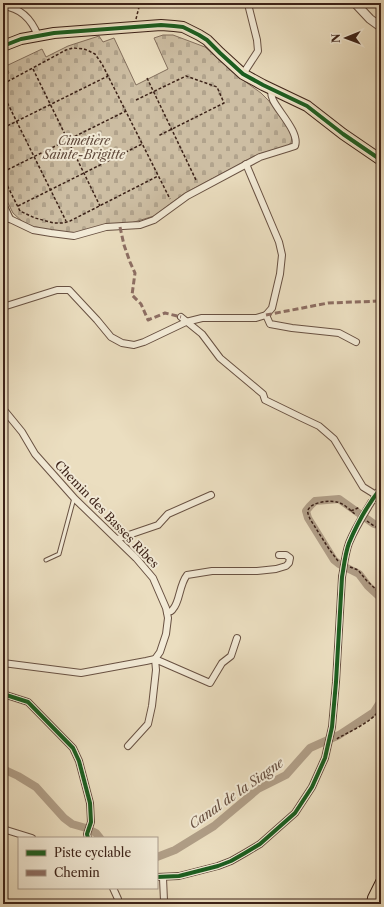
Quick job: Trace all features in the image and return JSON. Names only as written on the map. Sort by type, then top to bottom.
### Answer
[{"type":"main road","points":[[3,46],[21,39],[54,33],[162,25],[183,27],[207,40],[243,74],[271,90],[307,106],[343,134],[381,160]]},
{"type":"main road","points":[[372,904],[373,898],[381,882]]},
{"type":"street","points":[[243,74],[258,51],[249,8],[250,3]]},
{"type":"street","points":[[355,3],[370,19],[381,27]]},
{"type":"street","points":[[3,6],[14,8],[21,12],[32,23],[38,36]]},
{"type":"street","points":[[3,220],[10,219],[33,230],[51,234],[74,236],[106,227],[140,225],[154,220],[187,196],[246,164],[260,157],[295,146],[295,136],[284,115],[274,102],[271,90]]},
{"type":"street","points":[[3,307],[57,290],[69,290],[111,337],[122,343],[134,345],[144,342],[186,322],[202,318],[256,318],[266,315],[272,308],[280,274],[282,255],[279,242],[246,164]]},
{"type":"street","points":[[3,204],[10,219]]},
{"type":"street","points":[[266,315],[270,324],[339,333],[356,342]]},
{"type":"street","points":[[181,317],[202,334],[220,358],[263,394],[265,400],[319,426],[334,439],[363,487],[376,494]]},
{"type":"street","name":"Chemin des Basses Ribes","points":[[3,407],[22,432],[35,454],[74,498],[136,558],[153,578],[168,618],[166,634],[160,652],[155,659]]},
{"type":"street","points":[[165,904],[160,877],[179,876],[224,864],[246,853],[260,844],[295,813],[312,787],[325,758],[332,727],[342,578],[349,543],[359,523],[381,488]]},
{"type":"street","points":[[117,539],[158,524],[168,514],[211,496]]},
{"type":"street","points":[[167,612],[173,610],[177,602],[183,579],[187,574],[212,570],[257,571],[276,569],[286,566],[289,563],[290,558],[279,555]]},
{"type":"street","points":[[3,663],[81,672],[155,659],[210,683],[222,663],[231,656],[236,638]]},
{"type":"street","points":[[128,746],[148,724],[152,706],[156,670],[155,659]]},
{"type":"street","points":[[3,694],[28,702],[73,748],[79,761],[90,803],[91,822],[87,834],[88,837]]},
{"type":"street","points":[[3,829],[29,837]]},
{"type":"street","points":[[113,889],[119,904]]},
{"type":"lane","points":[[46,560],[59,554],[74,498]]},
{"type":"path","points":[[134,27],[140,3]]},
{"type":"path","points":[[3,84],[66,50],[78,48],[95,54],[126,110],[170,199]]},
{"type":"path","points":[[32,68],[100,206]]},
{"type":"path","points":[[3,128],[108,76]]},
{"type":"path","points":[[136,100],[186,76],[217,87],[224,103],[158,136]]},
{"type":"path","points":[[147,78],[196,180]]},
{"type":"path","points":[[3,94],[66,222]]},
{"type":"path","points":[[3,172],[126,110]]},
{"type":"path","points":[[18,206],[142,144]]},
{"type":"path","points":[[3,177],[20,211],[35,218],[54,223],[63,223],[158,176]]},
{"type":"path","points":[[341,563],[335,558],[310,519],[308,510],[313,504],[333,501],[338,502],[351,511],[358,508]]},
{"type":"path","points":[[348,566],[358,570],[381,594]]},
{"type":"path","points":[[328,747],[332,746],[338,738],[364,724],[381,708]]},
{"type":"green space","name":"Cimetière Sainte-Brigitte","points":[[163,35],[173,35],[205,47],[236,75],[261,93],[282,117],[292,136],[291,143],[287,146],[259,154],[185,193],[154,216],[131,223],[74,233],[42,230],[25,224],[13,213],[3,193],[3,76],[9,73],[6,66],[42,49],[46,57],[68,46],[99,36],[103,42],[114,38],[136,85],[168,69],[154,38]]},
{"type":"waterway","name":"Canal de la Siagne","points":[[381,526],[374,524],[339,499],[315,501],[306,511],[308,518],[334,560],[359,574],[368,586],[381,598]]},
{"type":"waterway","name":"Canal de la Siagne","points":[[158,857],[175,850],[214,826],[258,789],[286,775],[310,748],[339,735],[374,712],[381,701]]},
{"type":"waterway","name":"Canal de la Siagne","points":[[3,769],[36,787],[64,818],[72,824],[86,828],[96,833],[99,837]]},
{"type":"marked path","points":[[120,227],[124,245],[135,273],[132,295],[141,304],[148,320],[165,313],[181,317]]},
{"type":"marked path","points":[[266,315],[328,303],[381,301]]},
{"type":"cycle path","points":[[3,46],[21,39],[54,33],[161,25],[183,27],[207,40],[243,74],[307,106],[343,134],[381,160]]},
{"type":"cycle path","points":[[158,877],[179,876],[218,866],[245,853],[260,844],[295,813],[312,787],[325,758],[332,727],[342,577],[346,551],[359,521],[381,488]]},
{"type":"cycle path","points":[[3,694],[28,702],[73,748],[79,761],[90,803],[91,822],[87,834],[88,837]]}]
